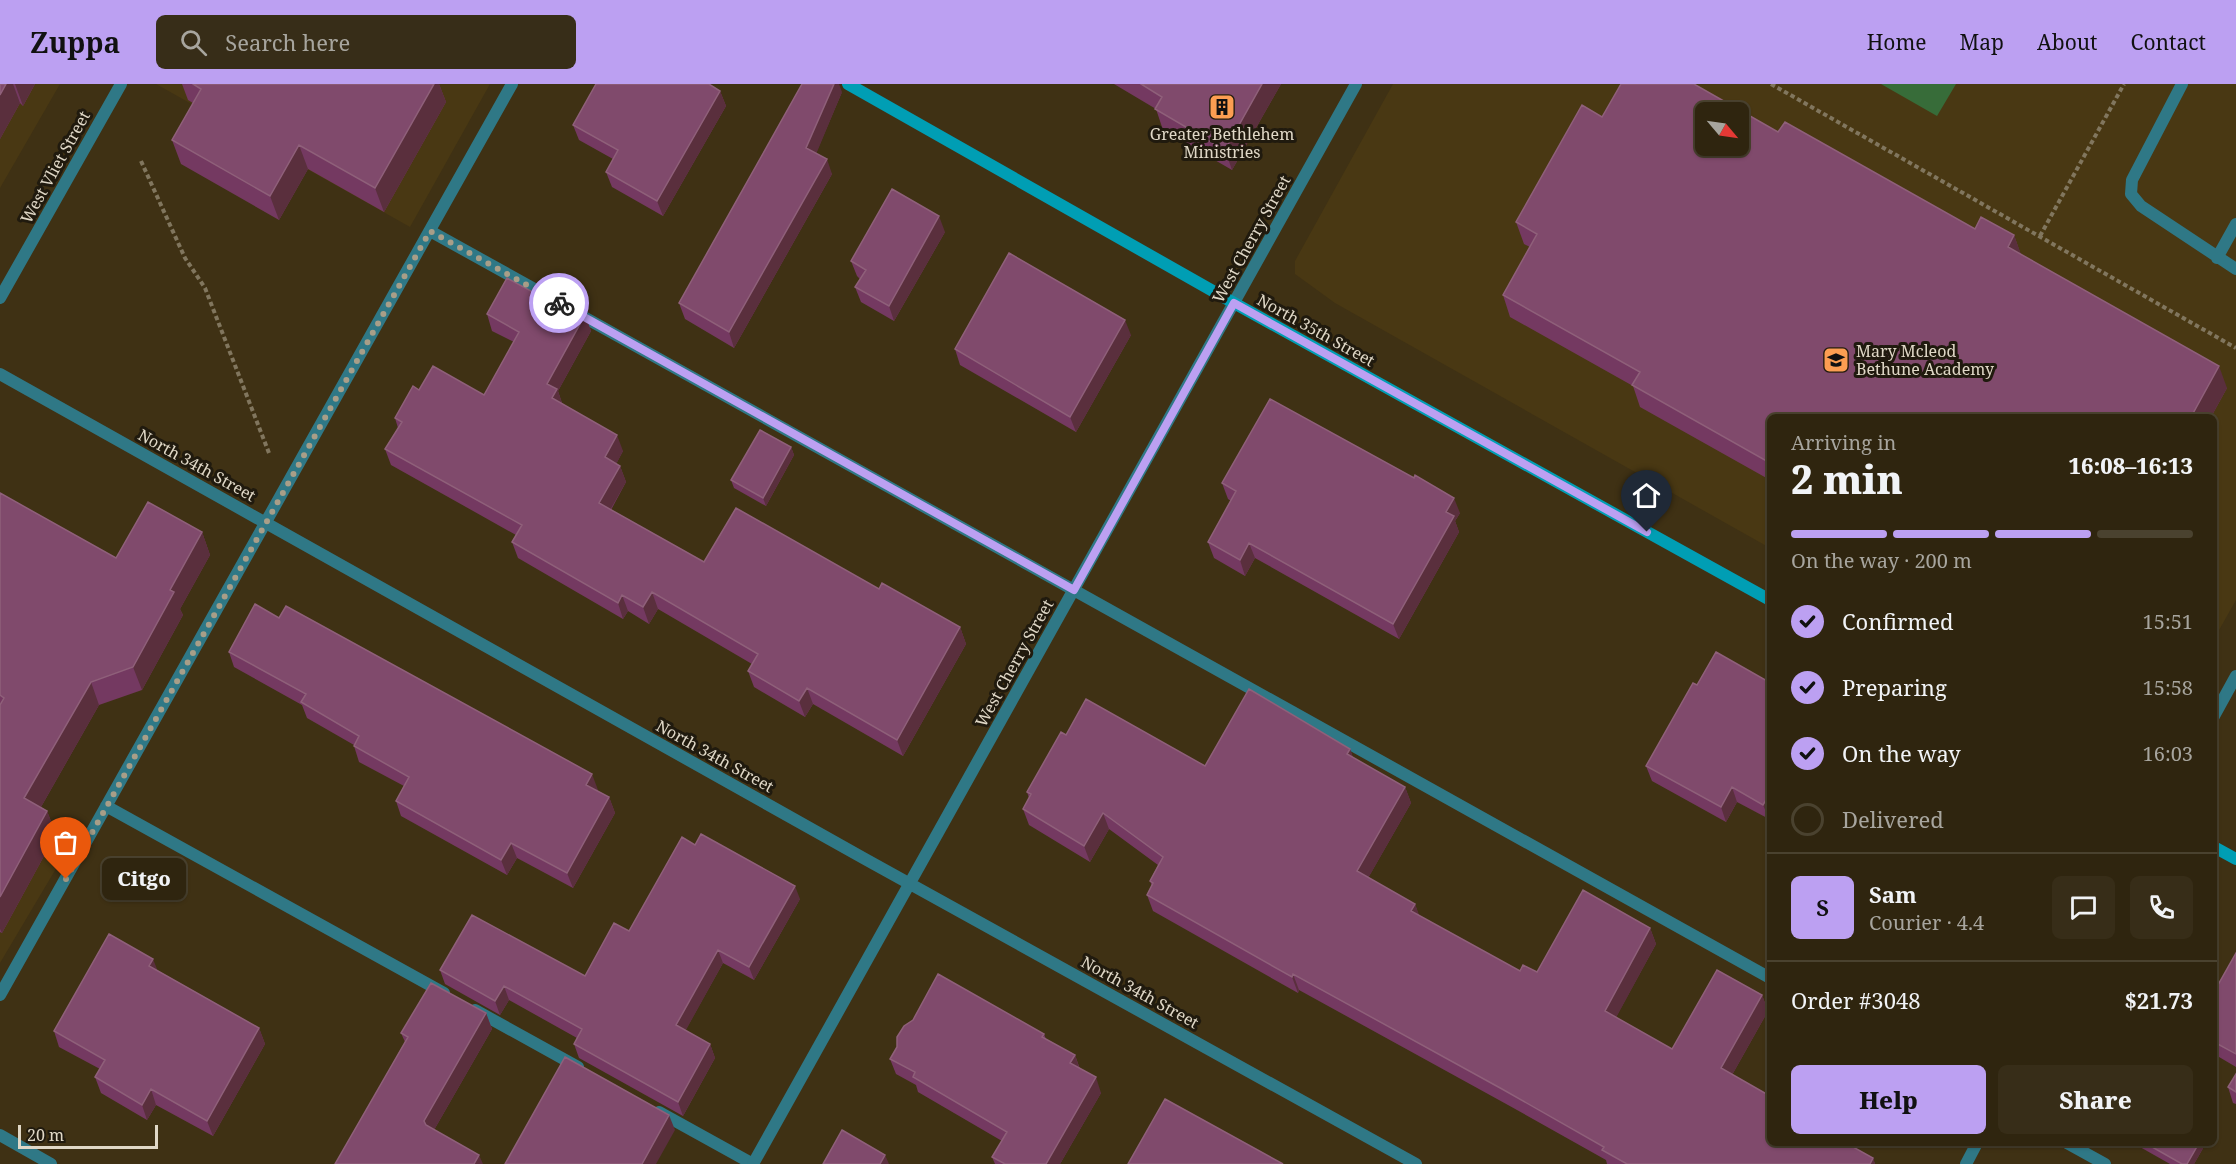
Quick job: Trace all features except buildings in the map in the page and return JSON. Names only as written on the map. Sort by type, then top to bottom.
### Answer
[{"type":"main road","name":"North 35th Street","points":[[848,84],[1234,303],[1767,598]]},
{"type":"main road","points":[[2217,849],[2236,859]]},
{"type":"street","name":"West Vliet Street","points":[[0,298],[121,84]]},
{"type":"street","points":[[0,995],[512,84]]},
{"type":"street","name":"West Cherry Street","points":[[753,1164],[1356,84]]},
{"type":"street","points":[[2182,84],[2132,180],[2131,194],[2141,206],[2236,269]]},
{"type":"street","points":[[2217,258],[2236,224]]},
{"type":"street","points":[[430,231],[1767,976]]},
{"type":"street","name":"North 34th Street","points":[[0,374],[910,884],[1416,1164]]},
{"type":"street","points":[[2217,711],[2236,676]]},
{"type":"street","points":[[106,806],[592,1075]]},
{"type":"street","points":[[643,1103],[753,1164]]},
{"type":"street","points":[[0,1135],[51,1164]]},
{"type":"street","points":[[1966,1164],[1975,1146]]},
{"type":"street","points":[[2072,1146],[2105,1164]]},
{"type":"path","points":[[1771,84],[2236,348]]},
{"type":"path","points":[[2040,236],[2124,84]]},
{"type":"path","points":[[141,160],[185,258],[206,288],[270,455]]},
{"type":"shaded area","points":[[0,84],[60,84],[0,188]]},
{"type":"shaded area","points":[[156,84],[490,84],[410,227]]},
{"type":"shaded area","name":"Mary Mcleod Bethune Academy","points":[[1393,84],[2236,84],[2236,600],[2217,634],[2217,414],[1767,414],[1767,546],[1335,303],[1295,274],[1295,261]]},
{"type":"shaded area","points":[[0,803],[73,840],[0,963]]},
{"type":"green space","points":[[1881,84],[1956,84],[1937,116]]},
{"type":"way so far","points":[[66,879],[430,231],[559,303]]},
{"type":"place","name":"Greater Bethlehem Ministries","points":[[1222,107]]},
{"type":"place","name":"Mary Mcleod Bethune Academy","points":[[1836,360]]},
{"type":"place","name":"Citgo","points":[[66,879]]},
{"type":"route","points":[[559,303],[1074,590],[1234,303],[1647,532]]}]
